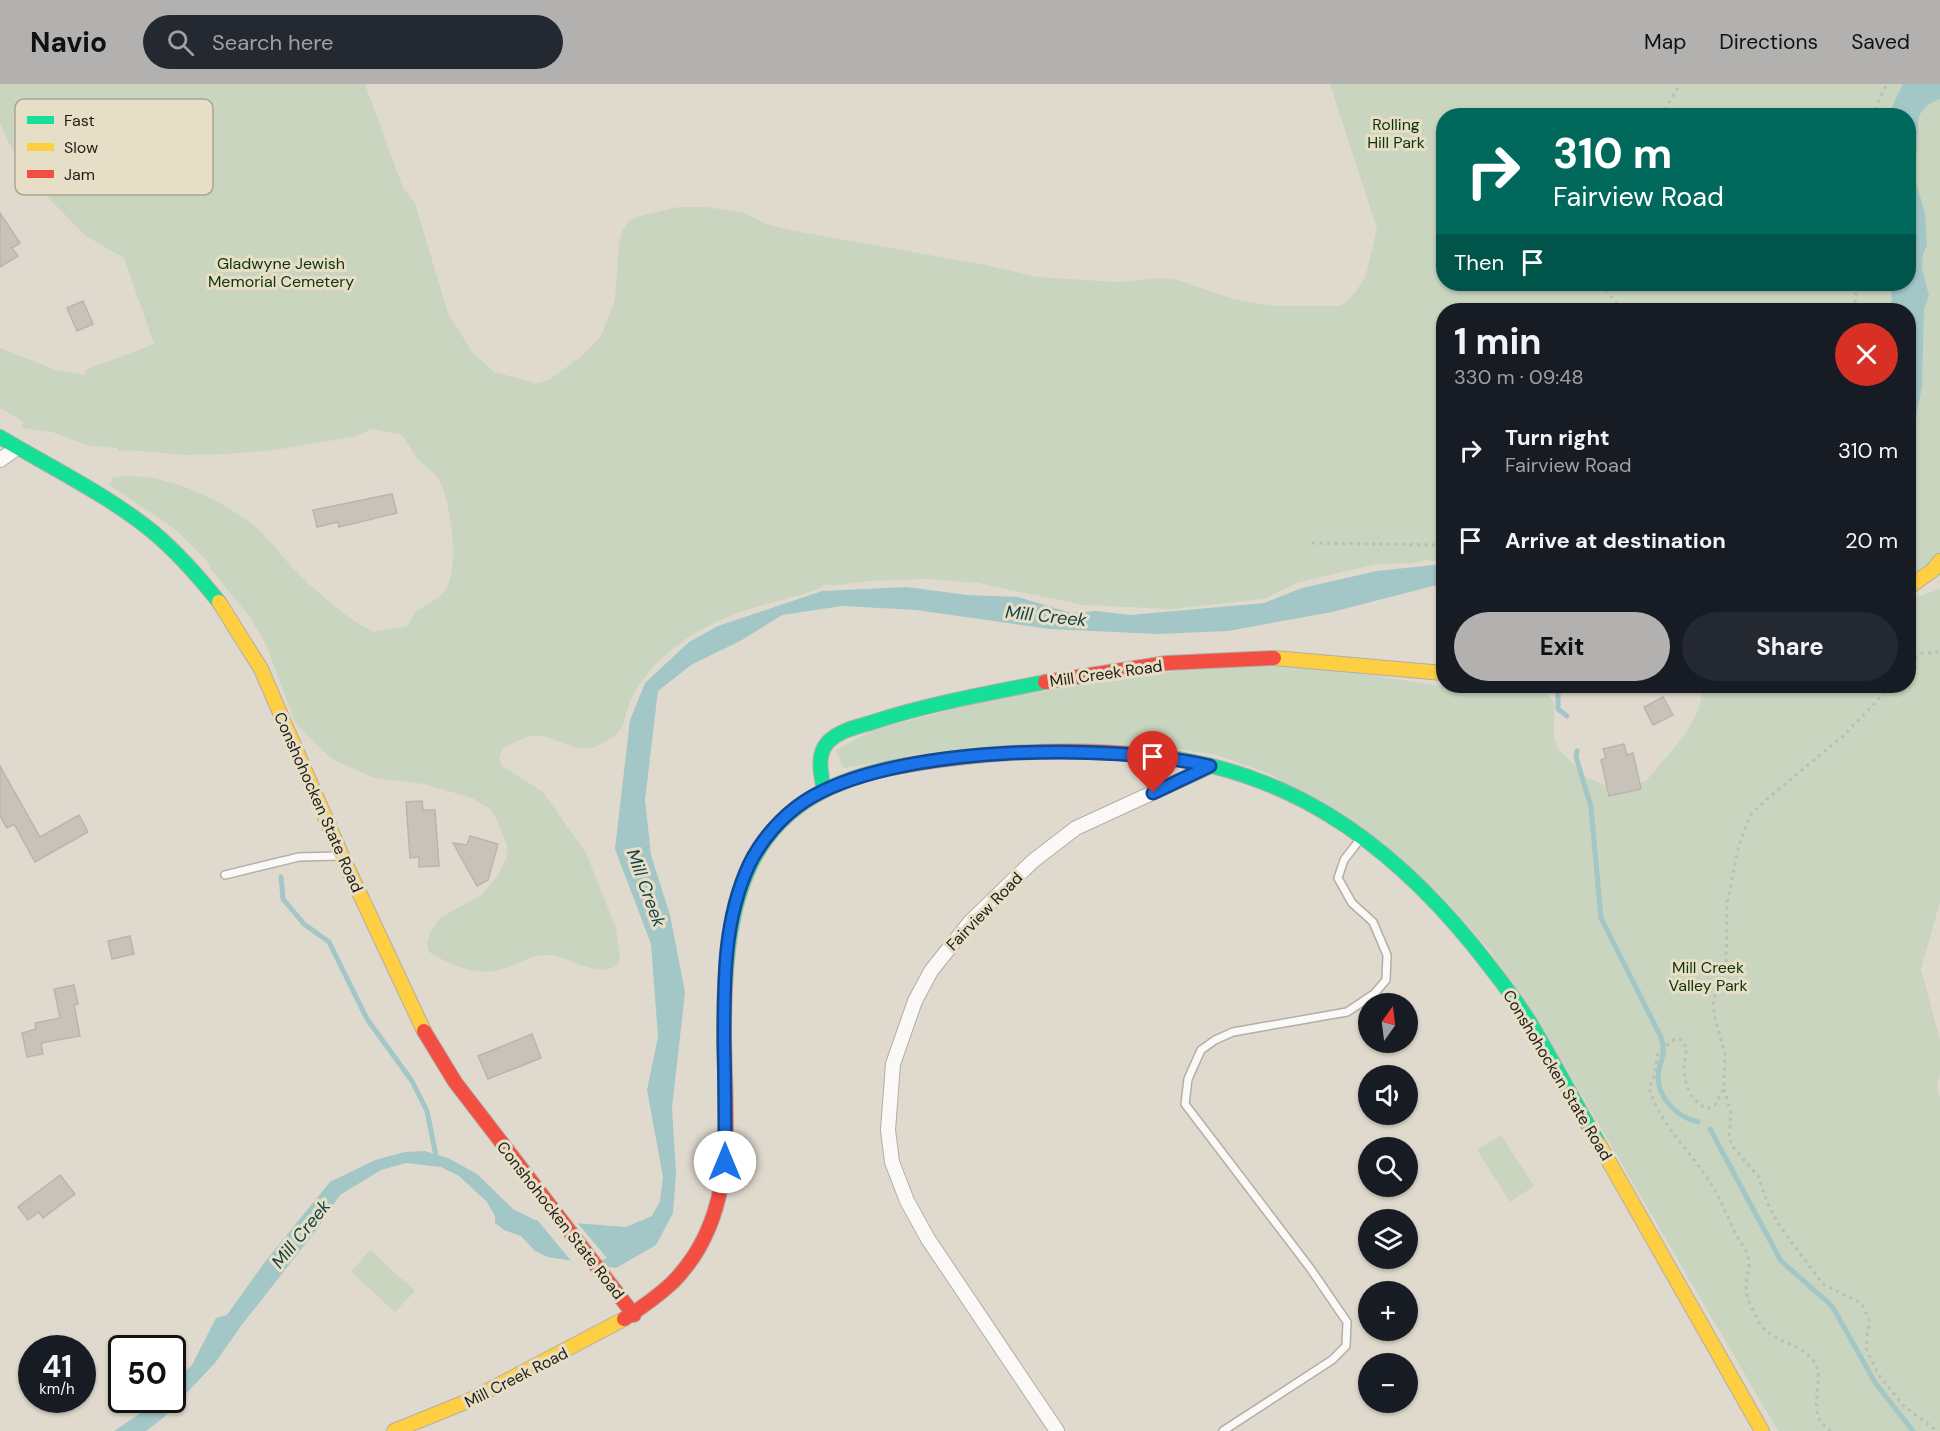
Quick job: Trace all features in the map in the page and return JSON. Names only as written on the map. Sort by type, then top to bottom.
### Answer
[{"type":"main road","name":"Conshohocken State Road","points":[[0,437],[111,503],[152,531],[184,561],[218,601],[261,669],[342,856],[437,1054],[455,1082],[634,1315],[663,1291],[691,1261],[703,1241],[719,1204],[725,1162],[726,962],[729,933],[741,886],[759,848],[773,830],[804,801],[824,790],[856,778],[934,760],[1016,754],[1134,753],[1210,766],[1287,791],[1332,815],[1362,836],[1400,867],[1445,911],[1483,956],[1528,1020],[1762,1431]]},
{"type":"main road","points":[[1916,582],[1933,570],[1940,561]]},
{"type":"main road","name":"Mill Creek Road","points":[[824,790],[820,770],[823,750],[827,743],[845,731],[924,706],[1070,677],[1153,664],[1255,657],[1335,661],[1436,672]]},
{"type":"main road","name":"Mill Creek Road","points":[[394,1431],[471,1402],[634,1315]]},
{"type":"street","points":[[0,460],[16,448]]},
{"type":"street","name":"Fairview Road","points":[[1057,1431],[928,1239],[907,1201],[892,1162],[888,1130],[893,1064],[915,1001],[931,971],[970,922],[1033,861],[1076,828],[1210,766]]},
{"type":"lane","points":[[1223,1431],[1332,1360],[1346,1346],[1347,1322],[1310,1268],[1185,1104],[1188,1079],[1201,1050],[1215,1040],[1233,1032],[1347,1012],[1374,994],[1386,980],[1387,955],[1373,922],[1352,903],[1338,878],[1344,860],[1362,836]]},
{"type":"lane","points":[[225,875],[298,857],[342,856]]},
{"type":"path","points":[[1666,108],[1680,84]]},
{"type":"path","points":[[1876,108],[1887,84]]},
{"type":"path","points":[[1607,291],[1616,303]]},
{"type":"path","points":[[1312,543],[1436,545]]},
{"type":"path","points":[[1916,657],[1923,653],[1940,652]]},
{"type":"path","points":[[1883,693],[1843,736],[1766,800],[1752,813],[1746,823],[1738,849],[1727,904],[1726,968],[1713,1000],[1715,1019],[1725,1053],[1724,1088],[1731,1113],[1729,1137],[1732,1146],[1758,1176],[1768,1207],[1780,1228],[1823,1284],[1861,1303],[1869,1320],[1866,1348],[1870,1360],[1903,1405],[1937,1431]]},
{"type":"path","points":[[1724,1088],[1715,1105],[1707,1110],[1698,1105],[1690,1094],[1684,1069],[1687,1048],[1680,1039],[1676,1039],[1658,1052],[1655,1074],[1649,1088],[1652,1098],[1672,1133],[1707,1178],[1723,1204],[1748,1256],[1746,1288],[1759,1323],[1768,1334],[1790,1342],[1814,1361],[1818,1371],[1816,1408],[1819,1417],[1831,1431]]},
{"type":"green space","points":[[0,84],[365,84],[403,188],[415,203],[448,313],[472,352],[494,372],[536,383],[549,380],[583,355],[601,336],[615,300],[622,231],[630,220],[679,207],[707,207],[744,213],[766,224],[790,230],[985,265],[1037,277],[1117,282],[1162,278],[1178,280],[1233,299],[1274,306],[1340,306],[1350,299],[1365,278],[1377,229],[1330,84],[1940,84],[1940,557],[1916,578],[1916,303],[1436,303],[1436,561],[1376,564],[1296,583],[1264,599],[1172,609],[1083,605],[978,583],[927,579],[869,581],[833,586],[827,584],[810,592],[749,609],[722,620],[696,633],[654,666],[634,694],[621,729],[608,740],[597,746],[581,748],[539,736],[531,736],[502,749],[499,758],[502,766],[543,792],[586,853],[616,928],[620,956],[618,965],[609,969],[592,969],[557,957],[541,955],[499,970],[472,970],[454,965],[429,952],[427,942],[441,917],[482,895],[499,874],[507,856],[507,846],[490,809],[472,798],[424,784],[374,778],[332,759],[296,724],[265,642],[249,616],[206,560],[176,530],[110,485],[113,477],[150,478],[187,488],[222,504],[258,529],[291,566],[329,602],[373,632],[407,626],[417,611],[436,599],[446,589],[452,565],[452,533],[446,501],[437,477],[417,458],[402,435],[372,429],[352,437],[275,450],[186,455],[119,451],[117,448],[90,446],[52,432],[22,428],[23,422],[0,408],[0,348],[56,370],[86,375],[85,370],[154,344],[124,258],[86,236],[46,195],[213,195],[213,99],[15,99],[15,155],[0,124]]},
{"type":"green space","name":"Mill Creek Valley Park","points":[[1940,589],[1940,902],[1921,969],[1940,1040],[1940,1075],[1937,1088],[1940,1097],[1940,1431],[1778,1431],[1540,1024],[1490,951],[1438,892],[1272,775],[1217,755],[1152,745],[1070,744],[958,750],[843,768],[836,750],[875,729],[994,699],[1196,668],[1289,663],[1436,685],[1436,693],[1546,693],[1554,702],[1554,735],[1558,749],[1586,777],[1609,787],[1628,787],[1647,780],[1685,735],[1699,709],[1702,693],[1916,693],[1916,597]]},
{"type":"green space","points":[[1501,1135],[1534,1186],[1510,1202],[1477,1150]]},
{"type":"green space","points":[[370,1250],[415,1291],[395,1312],[351,1272]]},
{"type":"water","points":[[1903,84],[1940,84],[1940,99],[1925,107],[1918,122],[1916,161],[1916,108],[1891,108]]},
{"type":"water","points":[[1916,183],[1925,213],[1927,245],[1923,254],[1922,269],[1929,296],[1924,309],[1922,386],[1916,418],[1916,303],[1892,303],[1891,291],[1916,291]]},
{"type":"water","name":"Mill Creek","points":[[1436,565],[1436,586],[1332,612],[1228,631],[1157,634],[1049,629],[916,610],[842,606],[782,615],[742,640],[691,665],[658,691],[645,800],[651,855],[670,915],[685,992],[672,1108],[676,1173],[673,1213],[656,1245],[616,1268],[548,1257],[535,1251],[521,1236],[504,1230],[495,1223],[495,1216],[487,1202],[459,1176],[441,1167],[406,1163],[381,1170],[340,1195],[317,1229],[215,1363],[186,1394],[186,1371],[192,1365],[216,1318],[227,1315],[264,1263],[330,1182],[375,1160],[405,1152],[425,1151],[448,1158],[477,1174],[513,1209],[535,1220],[626,1227],[652,1216],[660,1201],[663,1177],[647,1090],[658,1037],[651,944],[615,849],[630,720],[645,683],[689,642],[718,626],[822,591],[907,587],[967,595],[1018,597],[1071,613],[1097,611],[1130,615],[1264,603],[1302,588],[1377,571]]},
{"type":"water","points":[[141,1413],[168,1413],[146,1431],[114,1431]]},
{"type":"pier","points":[[534,1216],[574,1219],[607,1258],[588,1265],[572,1262]]},
{"type":"building","points":[[0,213],[20,243],[12,248],[18,256],[0,267]]},
{"type":"building","points":[[83,301],[93,324],[77,331],[67,308]]},
{"type":"building","points":[[392,494],[397,513],[339,527],[338,522],[317,527],[313,510]]},
{"type":"building","points":[[1663,697],[1673,715],[1653,725],[1644,707]]},
{"type":"building","points":[[1624,744],[1627,755],[1633,753],[1641,789],[1609,796],[1601,760],[1606,758],[1603,749]]},
{"type":"building","points":[[0,766],[40,837],[79,815],[88,832],[35,862],[14,824],[7,828],[0,816]]},
{"type":"building","points":[[422,801],[423,810],[435,810],[439,866],[419,867],[419,857],[410,858],[406,802]]},
{"type":"building","points":[[470,836],[498,844],[488,880],[477,886],[453,843],[467,845]]},
{"type":"building","points":[[130,936],[134,954],[112,959],[108,941]]},
{"type":"building","points":[[74,985],[78,1004],[74,1005],[80,1036],[41,1043],[43,1054],[27,1057],[22,1033],[36,1029],[35,1023],[60,1018],[54,989]]},
{"type":"building","points":[[532,1034],[541,1058],[488,1079],[478,1056]]},
{"type":"building","points":[[60,1175],[75,1194],[43,1218],[39,1212],[28,1220],[18,1207]]},
{"type":"waterway","points":[[1558,693],[1558,709],[1567,716]]},
{"type":"waterway","points":[[1577,751],[1576,757],[1591,807],[1601,918],[1661,1037],[1663,1051],[1658,1079],[1663,1096],[1675,1110],[1698,1122]]},
{"type":"waterway","points":[[281,877],[283,899],[304,924],[329,942],[367,1019],[412,1081],[427,1111],[436,1156]]},
{"type":"waterway","points":[[1710,1129],[1781,1261],[1832,1306],[1876,1384],[1913,1431]]},
{"type":"traffic: fast","points":[[0,437],[136,519],[179,556],[219,602]]},
{"type":"traffic: fast","points":[[824,790],[820,765],[822,753],[828,742],[842,732],[935,705],[1045,682]]},
{"type":"traffic: fast","points":[[1147,755],[1197,763],[1244,775],[1288,793],[1329,815],[1368,841],[1439,906],[1494,972],[1529,1021],[1599,1144]]},
{"type":"traffic: fast","points":[[724,1026],[731,931],[741,890],[756,854],[779,823],[810,798],[851,779],[902,766]]},
{"type":"traffic: slow","points":[[1916,582],[1933,570],[1940,561]]},
{"type":"traffic: slow","points":[[219,602],[261,669],[342,856],[424,1031]]},
{"type":"traffic: slow","points":[[1274,658],[1436,672]]},
{"type":"traffic: slow","points":[[1599,1144],[1762,1431]]},
{"type":"traffic: slow","points":[[394,1431],[468,1401],[624,1319]]},
{"type":"traffic: jam","points":[[1045,682],[1167,663],[1274,658]]},
{"type":"traffic: jam","points":[[902,766],[963,757],[1025,752],[1086,751],[1147,755]]},
{"type":"traffic: jam","points":[[624,1319],[672,1283],[694,1256],[710,1226],[719,1195],[724,1162],[726,1128],[724,1026]]},
{"type":"traffic: jam","points":[[424,1031],[455,1082],[634,1315]]},
{"type":"route","points":[[725,1162],[724,996],[729,933],[734,908],[749,865],[759,848],[788,814],[804,801],[840,784],[881,771],[934,760],[1016,754],[1095,752],[1160,756],[1210,766],[1153,793]]},
{"type":"park label","name":"Rolling Hill Park","points":[[1396,133]]},
{"type":"park label","name":"Gladwyne Jewish Memorial Cemetery","points":[[281,272]]}]
